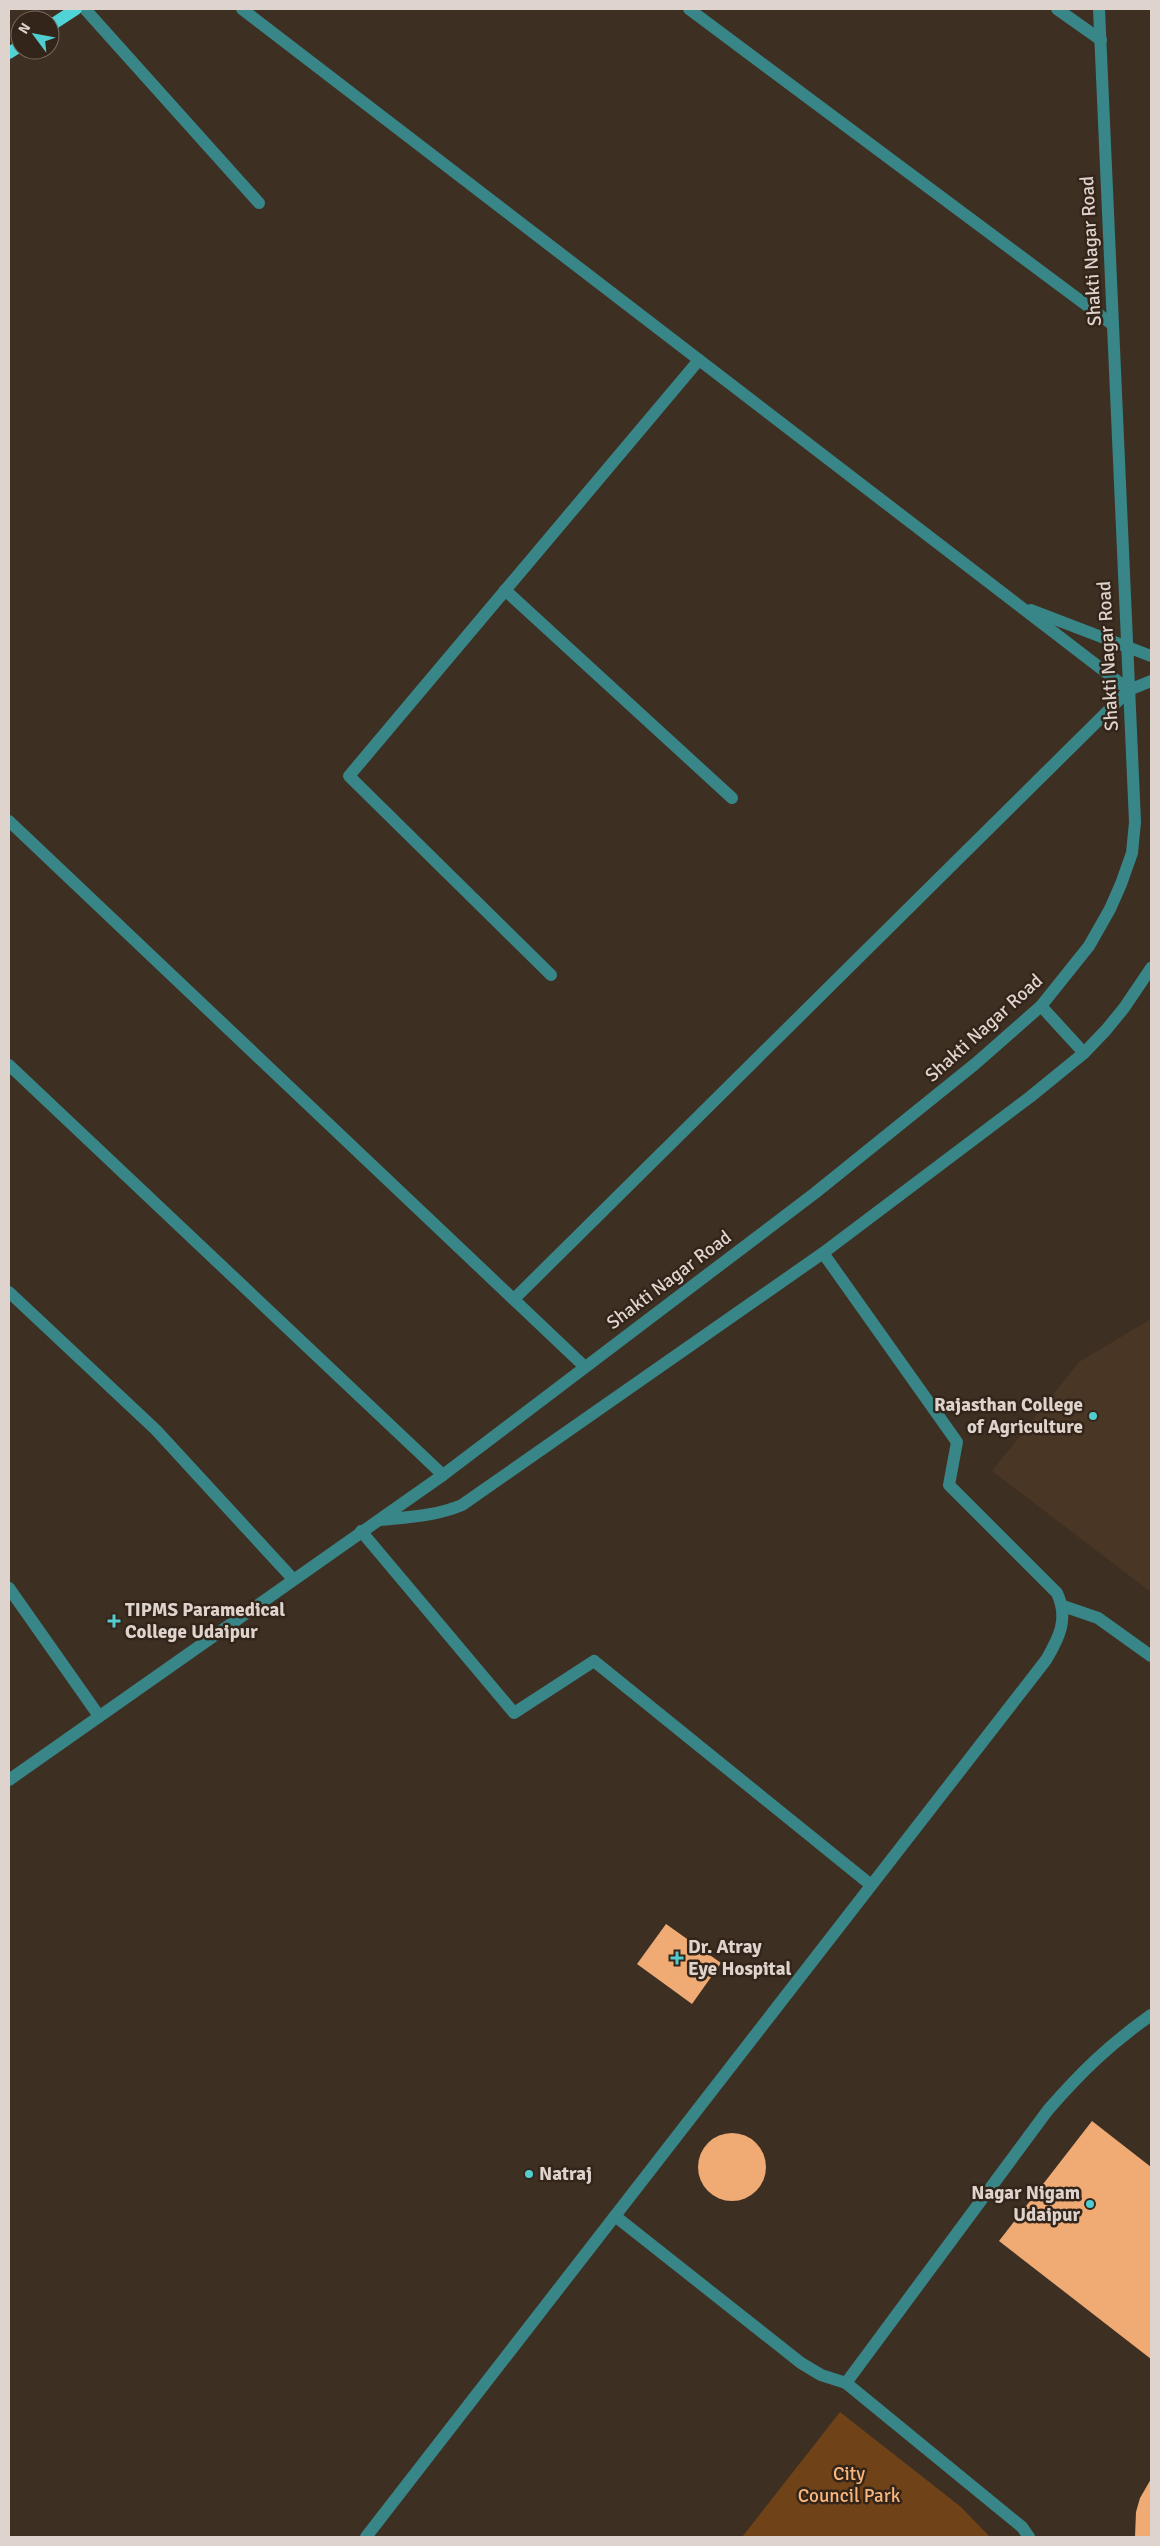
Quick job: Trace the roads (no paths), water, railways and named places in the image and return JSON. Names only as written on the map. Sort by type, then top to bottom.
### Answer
[{"type":"main road","points":[[60,19],[76,9]]},
{"type":"street","points":[[84,9],[260,203]]},
{"type":"street","points":[[242,9],[1129,690]]},
{"type":"street","points":[[689,9],[1113,324]]},
{"type":"street","points":[[1057,9],[1101,40]]},
{"type":"street","name":"Shakti Nagar Road","points":[[9,1780],[443,1475],[815,1194],[975,1064],[1041,1006],[1089,946],[1110,909],[1132,853],[1135,822],[1099,9]]},
{"type":"street","points":[[551,975],[349,776],[699,360]]},
{"type":"street","points":[[505,590],[732,798]]},
{"type":"street","points":[[1017,604],[1151,656]]},
{"type":"street","points":[[514,1299],[1129,690],[1151,681]]},
{"type":"street","points":[[9,821],[586,1367]]},
{"type":"street","name":"Shakti Nagar Road","points":[[378,1520],[429,1515],[445,1512],[462,1505],[823,1253],[1030,1097],[1084,1053],[1124,1008],[1151,968]]},
{"type":"street","points":[[1041,1006],[1084,1053]]},
{"type":"street","points":[[9,1065],[443,1475]]},
{"type":"street","points":[[366,2537],[1046,1660],[1057,1641],[1062,1624],[1063,1606],[1048,1582],[949,1485],[957,1442],[823,1253]]},
{"type":"street","points":[[9,1292],[156,1430],[293,1579]]},
{"type":"street","points":[[361,1531],[514,1713],[594,1661],[871,1886]]},
{"type":"street","points":[[9,1588],[99,1716]]},
{"type":"street","points":[[1063,1606],[1098,1618],[1151,1656]]},
{"type":"street","points":[[846,2383],[1048,2110],[1078,2075],[1114,2041],[1151,2015]]},
{"type":"street","points":[[615,2216],[801,2363],[821,2375],[846,2383],[1022,2527],[1029,2537]]},
{"type":"place","name":"Rajasthan College of Agriculture","points":[[1093,1416]]},
{"type":"place","name":"TIPMS Paramedical College Udaipur","points":[[114,1621]]},
{"type":"place","name":"Dr. Atray Eye Hospital","points":[[677,1958]]},
{"type":"place","name":"Natraj","points":[[529,2174]]},
{"type":"place","name":"Nagar Nigam Udaipur","points":[[1090,2204]]},
{"type":"park label","name":"City Council Park","points":[[849,2485]]}]
